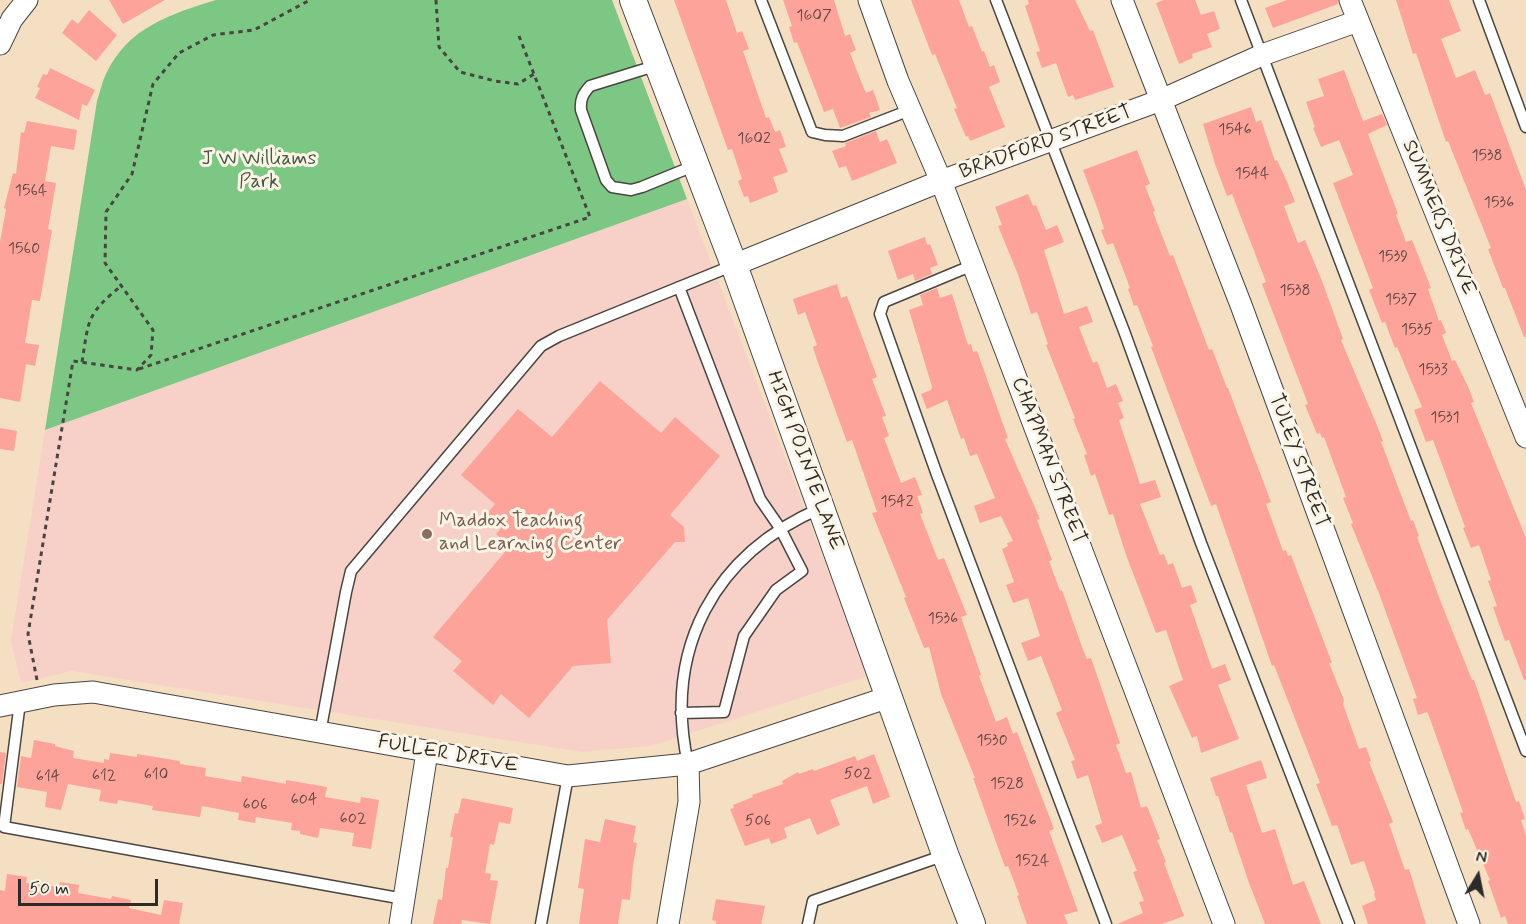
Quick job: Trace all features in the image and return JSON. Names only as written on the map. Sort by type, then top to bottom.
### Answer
[{"type":"street","points":[[0,44],[12,20],[27,0]]},
{"type":"street","name":"HIGH POINTE LANE","points":[[633,0],[734,265],[945,855],[972,924]]},
{"type":"street","name":"CHAPMAN STREET","points":[[869,0],[910,110],[973,265],[1224,924]]},
{"type":"street","name":"TULEY STREET","points":[[1122,0],[1245,317],[1468,924]]},
{"type":"street","name":"SUMMERS DRIVE","points":[[1350,0],[1526,437]]},
{"type":"street","name":"BRADFORD STREET","points":[[734,265],[941,182],[1161,100],[1262,55],[1358,21]]},
{"type":"street","name":"FULLER DRIVE","points":[[10,704],[54,695],[93,692],[568,776],[688,764],[889,697]]},
{"type":"street","points":[[400,924],[427,752]]},
{"type":"street","points":[[668,924],[689,802],[688,764]]},
{"type":"lane","points":[[761,0],[812,132],[843,136],[910,110]]},
{"type":"lane","points":[[996,0],[1124,330],[1201,543],[1349,924]]},
{"type":"lane","points":[[1241,0],[1526,751]]},
{"type":"lane","points":[[1479,0],[1526,127]]},
{"type":"lane","points":[[658,65],[590,86],[583,94],[580,110],[606,180],[612,187],[631,190],[696,165]]},
{"type":"lane","points":[[320,733],[351,571],[541,346],[559,336],[734,265]]},
{"type":"lane","points":[[973,265],[884,302],[880,314],[936,472],[1106,924]]},
{"type":"lane","points":[[679,287],[760,500],[780,528],[802,571],[776,590],[744,636],[724,712],[681,713]]},
{"type":"lane","points":[[688,764],[683,742],[681,713],[683,676],[688,654],[704,613],[728,574],[744,557],[780,528],[821,508]]},
{"type":"lane","points":[[10,704],[4,827],[405,899]]},
{"type":"lane","points":[[541,924],[568,776]]},
{"type":"lane","points":[[808,924],[813,901],[945,855]]},
{"type":"path","points":[[137,370],[151,355],[153,330],[105,263],[106,212],[132,174],[153,84],[179,53],[213,34],[254,30],[310,0]]},
{"type":"path","points":[[436,0],[439,47],[460,72],[518,84],[534,74]]},
{"type":"path","points":[[38,684],[28,634],[73,361],[137,370],[590,217],[519,36]]},
{"type":"path","points":[[82,363],[88,321],[94,311],[121,286]]},
{"type":"shaded area","name":"Maddox Teaching and Learning Center","points":[[687,199],[868,676],[651,746],[582,752],[72,671],[21,683],[11,641],[45,430]]},
{"type":"green space","name":"J W Williams Park","points":[[216,0],[612,0],[687,199],[45,430],[97,101],[105,77],[115,58],[139,34],[167,17]]},
{"type":"building","points":[[109,0],[165,0],[123,24]]},
{"type":"building","points":[[674,0],[726,0],[737,33],[742,31],[749,49],[743,51],[766,118],[769,117],[775,132],[780,130],[786,147],[779,149],[788,172],[773,177],[778,192],[750,203],[748,196],[744,197],[738,181],[742,179],[732,149],[728,150]]},
{"type":"building","points":[[783,0],[834,0],[845,36],[850,34],[856,50],[850,53],[860,79],[866,93],[873,90],[880,110],[869,113],[871,117],[840,128],[833,109],[824,112],[797,42],[794,43],[789,27],[792,26]]},
{"type":"building","points":[[911,0],[959,0],[969,27],[972,26],[990,67],[994,65],[1000,82],[989,87],[1005,127],[970,141],[968,136],[966,137],[954,109],[957,108],[935,54],[932,55]]},
{"type":"building","points":[[1028,0],[1075,0],[1090,31],[1093,30],[1114,87],[1075,100],[1073,95],[1068,97],[1056,63],[1042,68],[1036,52],[1040,51],[1025,6],[1029,4]]},
{"type":"building","points":[[1164,0],[1195,0],[1201,15],[1214,11],[1220,29],[1207,34],[1212,47],[1192,54],[1193,58],[1179,64],[1156,3]]},
{"type":"building","points":[[1287,0],[1338,0],[1338,4],[1273,28],[1265,8]]},
{"type":"building","points":[[1396,0],[1449,0],[1461,31],[1441,39],[1456,78],[1475,70],[1485,95],[1490,93],[1526,190],[1526,337],[1524,337],[1505,288],[1503,288],[1488,249],[1491,248],[1448,141],[1446,142],[1416,53],[1413,54]]},
{"type":"building","points":[[89,10],[117,35],[96,61],[62,33],[72,19],[78,24]]},
{"type":"building","points":[[50,68],[95,90],[87,106],[82,104],[79,120],[35,98],[43,74],[47,75]]},
{"type":"building","points":[[1344,70],[1363,121],[1382,114],[1387,125],[1368,134],[1406,242],[1412,240],[1431,288],[1428,289],[1439,321],[1441,320],[1446,333],[1442,335],[1452,361],[1455,360],[1469,389],[1474,402],[1471,403],[1526,538],[1526,680],[1524,680],[1509,640],[1505,641],[1493,607],[1497,606],[1479,545],[1471,548],[1433,440],[1426,442],[1414,410],[1422,407],[1397,347],[1395,348],[1385,322],[1382,323],[1369,290],[1373,288],[1333,183],[1353,175],[1339,140],[1321,147],[1313,128],[1315,127],[1306,102],[1324,96],[1318,79]]},
{"type":"building","points":[[1251,107],[1256,122],[1261,120],[1275,161],[1277,160],[1295,202],[1284,206],[1298,243],[1305,240],[1322,281],[1343,339],[1341,340],[1383,441],[1381,442],[1419,536],[1417,537],[1440,600],[1472,680],[1474,680],[1516,802],[1519,801],[1525,819],[1521,820],[1526,835],[1526,924],[1508,924],[1505,916],[1501,918],[1488,881],[1490,880],[1468,829],[1466,830],[1460,813],[1463,812],[1429,716],[1427,712],[1418,715],[1413,699],[1417,698],[1351,524],[1353,523],[1343,498],[1346,497],[1324,437],[1322,438],[1320,433],[1317,434],[1305,405],[1308,404],[1262,284],[1266,282],[1232,194],[1227,196],[1215,164],[1203,124]]},
{"type":"building","points":[[27,121],[77,130],[74,150],[51,146],[45,181],[56,183],[48,229],[52,230],[40,301],[32,300],[25,343],[39,345],[35,366],[26,364],[20,402],[0,398],[0,242],[6,209],[4,208],[13,173],[16,174],[21,132],[24,133]]},
{"type":"building","points":[[876,131],[880,142],[887,139],[897,163],[852,181],[846,166],[839,168],[832,151],[846,146],[845,143]]},
{"type":"building","points":[[1137,150],[1150,184],[1145,186],[1155,211],[1153,212],[1170,256],[1173,255],[1209,350],[1212,349],[1228,388],[1271,502],[1266,504],[1283,551],[1286,550],[1288,556],[1291,555],[1332,663],[1329,663],[1344,700],[1343,704],[1359,749],[1366,747],[1371,761],[1369,762],[1393,822],[1389,824],[1405,870],[1409,869],[1426,924],[1368,924],[1362,906],[1376,900],[1364,861],[1351,865],[1337,825],[1332,826],[1316,784],[1320,783],[1274,665],[1272,666],[1216,504],[1211,506],[1151,347],[1153,346],[1137,305],[1134,306],[1128,289],[1130,288],[1113,243],[1107,245],[1101,230],[1104,229],[1083,170]]},
{"type":"building","points":[[1028,194],[1033,206],[1036,205],[1046,230],[1057,225],[1064,242],[1044,250],[1064,314],[1087,306],[1093,322],[1079,327],[1093,363],[1097,361],[1107,388],[1116,384],[1123,401],[1118,403],[1124,418],[1119,420],[1140,484],[1155,480],[1161,497],[1140,504],[1160,555],[1164,554],[1168,565],[1173,563],[1182,588],[1191,585],[1197,602],[1190,605],[1212,669],[1225,664],[1231,680],[1218,685],[1239,739],[1201,753],[1197,736],[1192,738],[1169,686],[1183,680],[1166,630],[1156,633],[1113,514],[1109,515],[1095,474],[1091,476],[1084,455],[1087,454],[1046,345],[1048,344],[1037,312],[1031,314],[998,226],[1002,225],[995,207]]},
{"type":"building","points":[[925,237],[938,265],[930,268],[932,274],[915,281],[913,274],[898,280],[888,251]]},
{"type":"building","points":[[837,284],[841,298],[847,296],[877,377],[872,379],[886,416],[882,417],[889,436],[884,438],[901,483],[915,477],[922,495],[917,496],[923,513],[920,514],[938,560],[944,558],[967,615],[961,617],[996,722],[1007,717],[1013,734],[1017,732],[1054,829],[1049,831],[1078,911],[1064,915],[1068,924],[1027,924],[1017,896],[1019,895],[1008,866],[1005,867],[973,778],[975,778],[941,694],[929,647],[924,648],[872,513],[877,512],[852,440],[847,442],[817,360],[813,347],[817,345],[805,312],[798,315],[793,299]]},
{"type":"building","points":[[937,288],[940,298],[952,294],[968,345],[971,344],[973,352],[977,351],[1008,438],[1005,439],[1040,519],[1037,520],[1052,560],[1049,561],[1060,591],[1062,590],[1087,659],[1091,658],[1120,743],[1116,745],[1126,773],[1131,772],[1141,808],[1147,806],[1160,839],[1157,840],[1166,862],[1164,863],[1184,916],[1162,924],[1117,924],[1143,913],[1139,902],[1144,901],[1133,872],[1137,871],[1122,835],[1102,843],[1095,826],[1102,823],[1088,775],[1077,779],[1071,761],[1075,760],[1056,713],[1062,710],[1041,656],[1028,661],[1021,643],[1040,636],[1028,598],[1013,603],[1006,585],[1014,582],[1002,549],[1008,546],[1007,543],[1013,541],[1001,516],[980,523],[974,506],[995,498],[977,454],[970,456],[964,438],[961,439],[947,400],[927,409],[921,394],[931,390],[932,387],[909,310],[923,305],[920,295]]},
{"type":"building","points":[[600,381],[661,433],[675,417],[720,456],[670,515],[684,527],[685,542],[675,542],[607,620],[611,663],[573,666],[529,718],[501,694],[493,705],[453,671],[462,661],[433,637],[510,546],[496,534],[501,528],[486,515],[495,504],[461,475],[518,409],[552,437]]},
{"type":"building","points":[[0,428],[17,431],[14,451],[0,449]]},
{"type":"building","points":[[34,740],[74,751],[73,758],[104,763],[104,759],[109,760],[110,753],[137,757],[137,754],[206,768],[205,776],[241,782],[242,776],[286,784],[286,780],[327,787],[325,797],[360,803],[361,797],[379,800],[371,849],[352,846],[354,833],[320,828],[318,838],[291,830],[292,823],[256,817],[255,823],[238,820],[239,813],[202,806],[200,817],[152,810],[153,806],[118,800],[117,804],[99,801],[101,790],[68,784],[61,810],[45,807],[47,792],[17,787],[21,756],[31,758]]},
{"type":"building","points":[[0,752],[6,753],[2,784],[0,784]]},
{"type":"building","points":[[874,754],[890,797],[873,804],[867,786],[830,800],[840,825],[817,835],[810,818],[784,828],[787,838],[771,844],[769,838],[745,846],[730,809],[734,808],[733,805],[753,797],[752,795],[783,784],[782,781],[798,772],[799,774],[813,769],[814,771],[855,756],[857,761]]},
{"type":"building","points":[[1261,760],[1267,778],[1246,785],[1262,833],[1275,829],[1293,885],[1304,881],[1321,924],[1265,924],[1232,832],[1230,833],[1218,796],[1216,796],[1210,778]]},
{"type":"building","points":[[462,798],[513,808],[510,824],[499,822],[494,845],[490,844],[485,873],[491,874],[490,880],[498,881],[490,924],[462,920],[461,924],[433,924],[438,899],[442,900],[455,813],[458,814]]},
{"type":"building","points":[[605,819],[636,826],[633,842],[637,843],[630,900],[622,899],[618,924],[579,924],[584,889],[578,888],[585,839],[600,842]]},
{"type":"building","points":[[7,874],[27,877],[26,883],[59,887],[60,882],[79,885],[78,893],[131,900],[129,908],[161,915],[164,900],[183,903],[179,924],[0,924],[0,890],[5,891]]},
{"type":"building","points":[[716,899],[765,906],[761,924],[716,924],[716,921],[712,920]]},
{"type":"place","name":"Maddox Teaching and Learning Center","points":[[427,534]]}]
